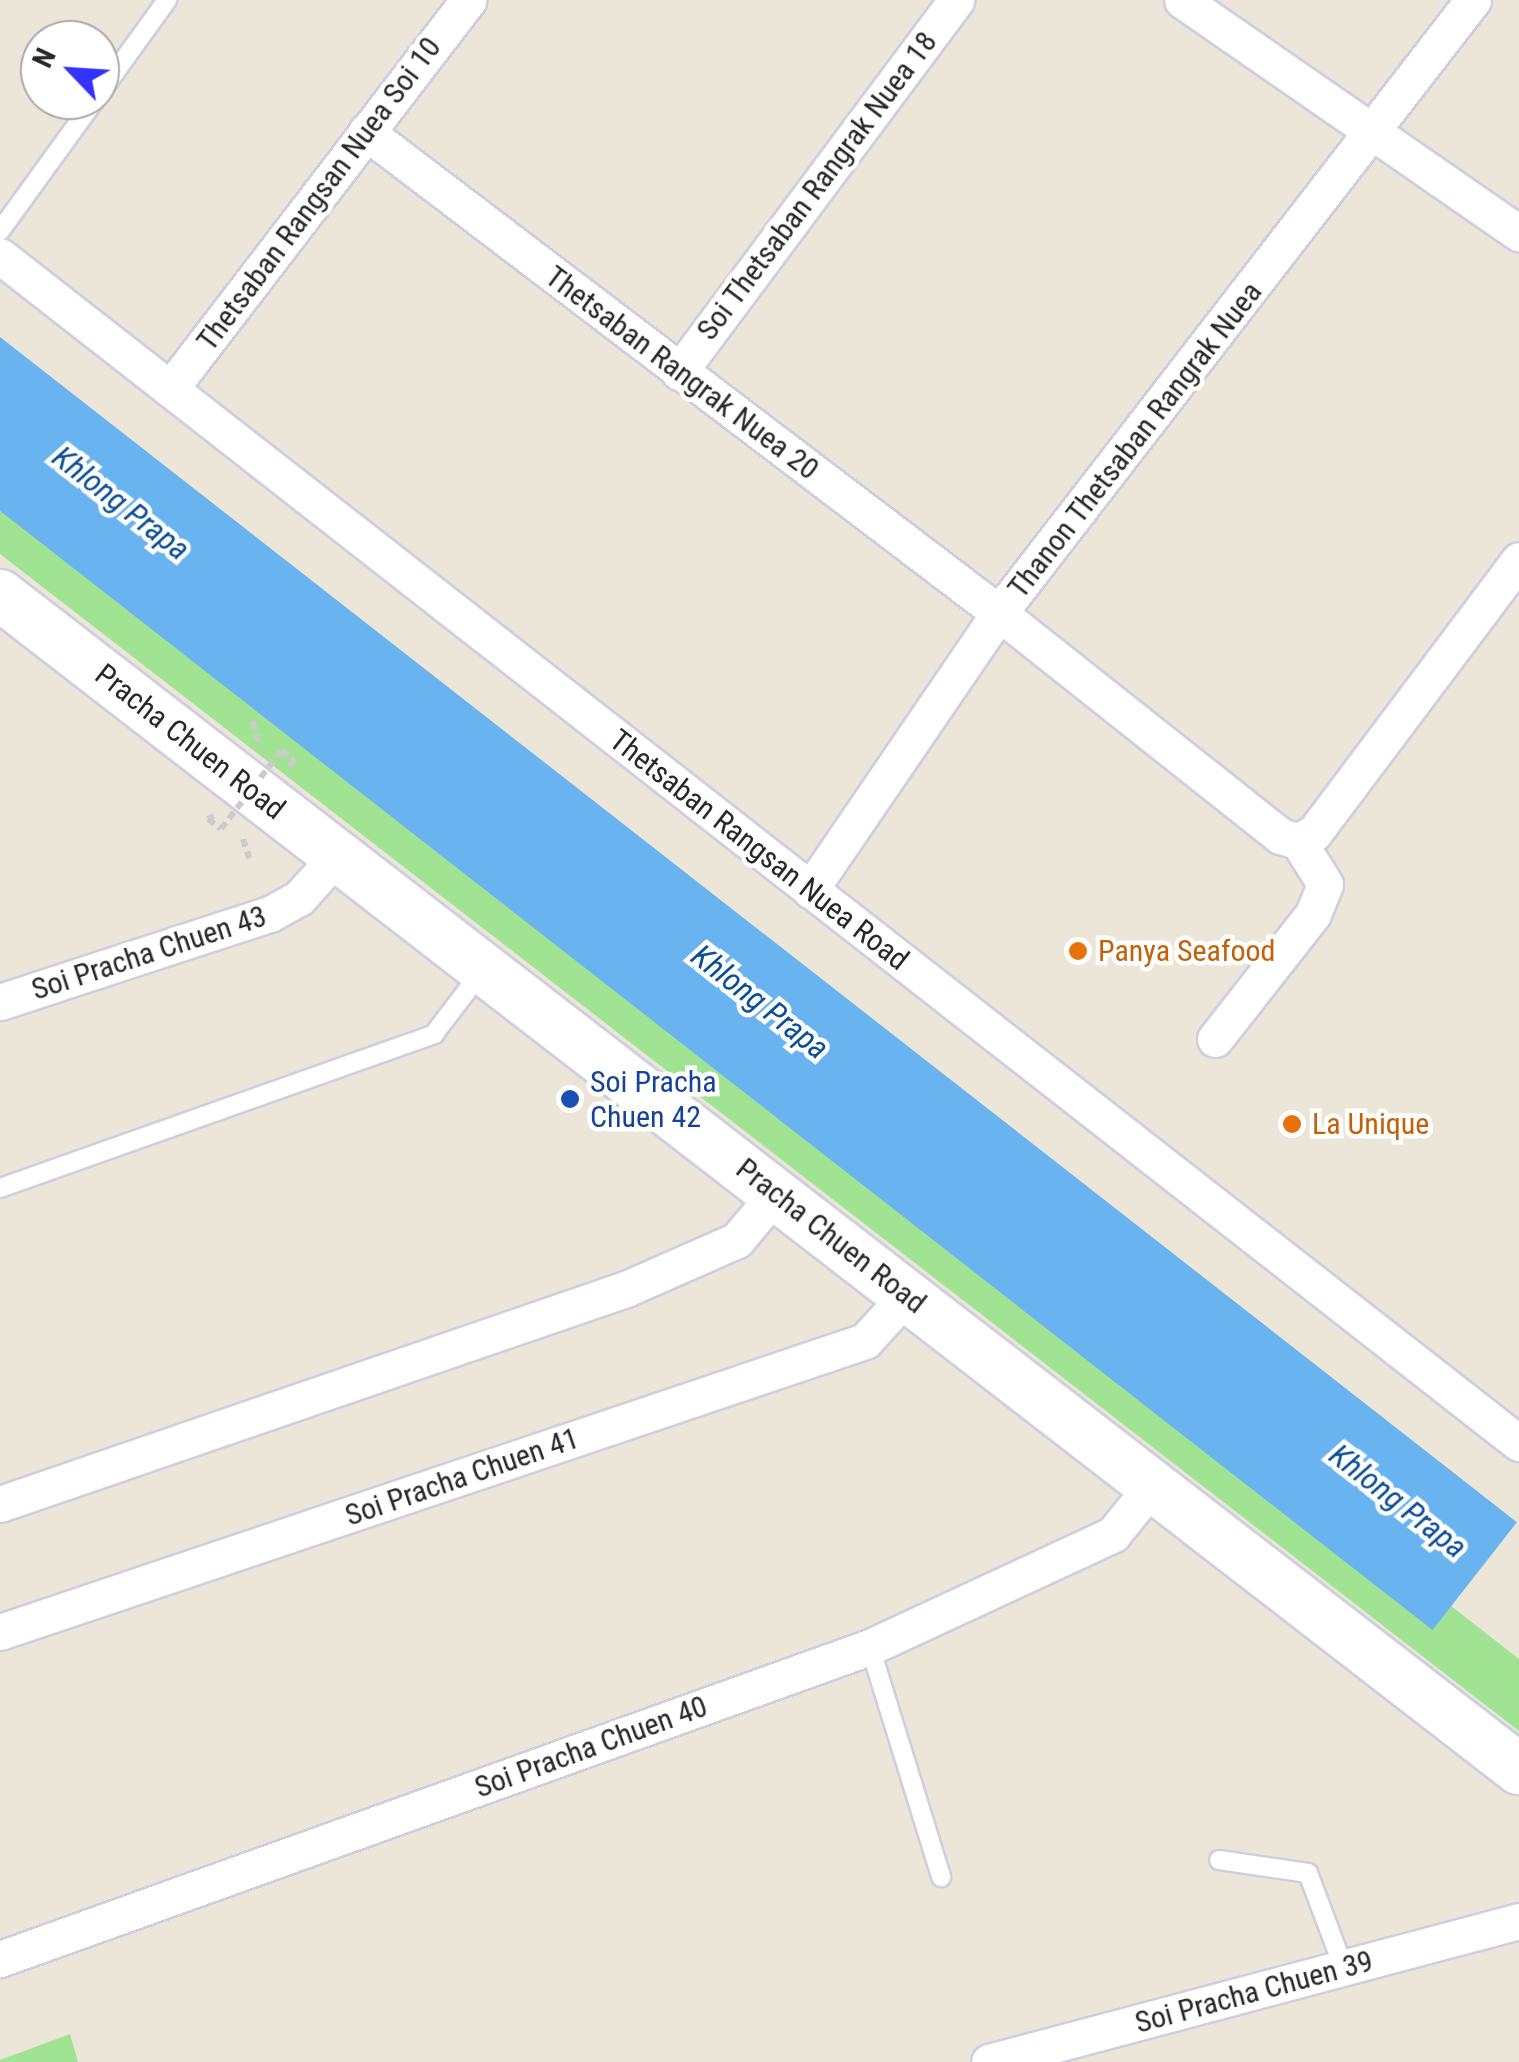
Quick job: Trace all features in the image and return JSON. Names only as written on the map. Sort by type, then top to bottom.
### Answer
[{"type":"main road","name":"Pracha Chuen Road","points":[[0,595],[1519,1769]]},
{"type":"street","name":"Thetsaban Rangsan Nuea Soi 10","points":[[170,388],[468,0]]},
{"type":"street","name":"Soi Thetsaban Rangrak Nuea 18","points":[[679,372],[956,0]]},
{"type":"street","points":[[1182,0],[1373,136],[1519,233]]},
{"type":"street","name":"Thanon Thetsaban Rangrak Nuea","points":[[810,890],[999,612],[1373,136],[1473,0]]},
{"type":"street","name":"Thetsaban Rangrak Nuea 20","points":[[366,132],[999,612],[1280,836],[1298,840]]},
{"type":"street","name":"Thetsaban Rangsan Nuea Road","points":[[0,256],[810,890],[1516,1429]]},
{"type":"street","points":[[1214,1039],[1312,914],[1326,884],[1298,840],[1314,833],[1519,560]]},
{"type":"street","name":"Soi Pracha Chuen 43","points":[[0,1002],[270,914],[299,898],[337,856]]},
{"type":"street","points":[[0,1504],[626,1289],[737,1240],[776,1193]]},
{"type":"street","name":"Soi Pracha Chuen 41","points":[[0,1632],[865,1341],[907,1294]]},
{"type":"street","name":"Soi Pracha Chuen 40","points":[[0,1959],[870,1647],[1113,1534],[1153,1485]]},
{"type":"street","name":"Soi Pracha Chuen 39","points":[[989,2062],[1519,1922]]},
{"type":"lane","points":[[120,65],[167,0]]},
{"type":"lane","points":[[0,231],[80,120]]},
{"type":"lane","points":[[0,1188],[434,1034],[483,970]]},
{"type":"lane","points":[[870,1647],[941,1877]]},
{"type":"lane","points":[[1220,1860],[1308,1873],[1344,1969]]},
{"type":"path","points":[[249,858],[247,842],[212,814],[208,819],[221,829],[281,751]]},
{"type":"green space","points":[[0,474],[1519,1659],[1519,1731],[0,554]]},
{"type":"green space","points":[[70,2034],[78,2062],[0,2062],[0,2060]]},
{"type":"water","name":"Khlong Prapa","points":[[0,337],[1517,1522],[1433,1630],[0,511]]},
{"type":"place","name":"Panya Seafood","points":[[1078,951]]},
{"type":"place","name":"Soi Pracha Chuen 42","points":[[570,1099]]},
{"type":"place","name":"La Unique","points":[[1292,1124]]}]
